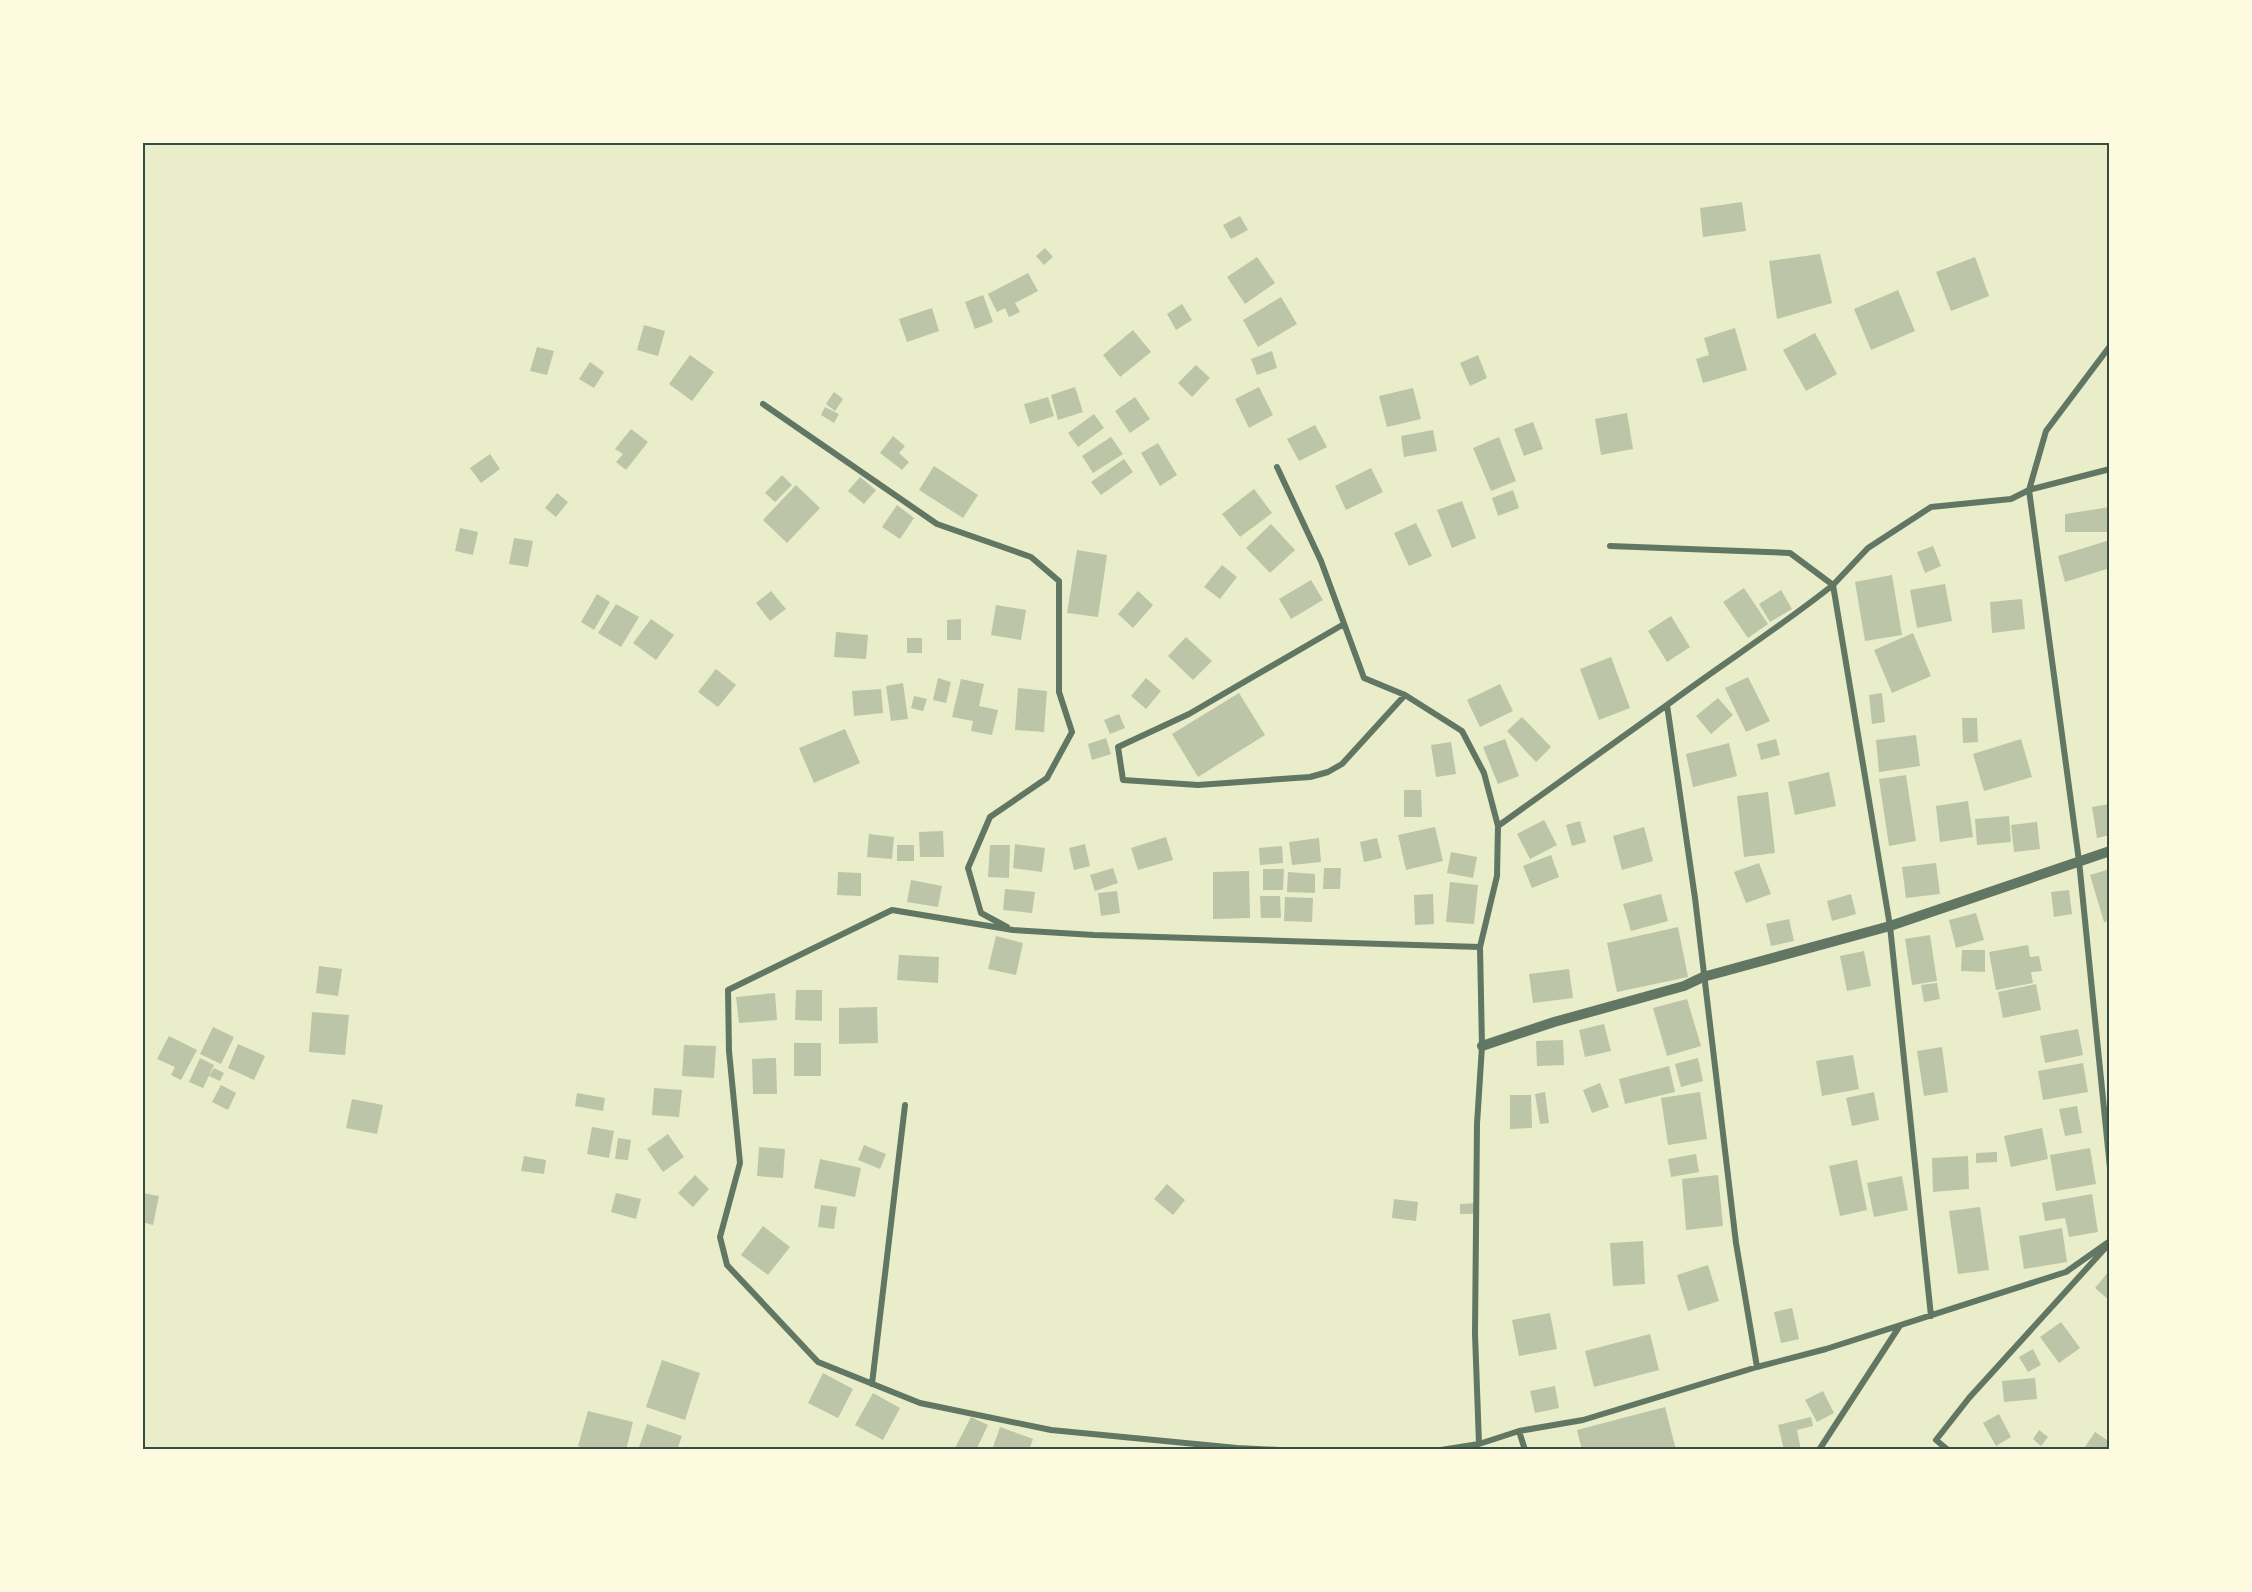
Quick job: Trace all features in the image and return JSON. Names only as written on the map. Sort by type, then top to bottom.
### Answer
[{"type":"street","points":[[2109,346],[2046,431],[2029,490],[2079,861],[2109,1168]]},
{"type":"street","points":[[763,404],[937,524],[1031,557],[1059,581],[1059,692],[1072,732],[1047,778],[990,817],[968,868],[981,913],[1013,930]]},
{"type":"street","points":[[1277,467],[1321,561],[1364,678],[1405,695],[1462,731],[1484,773],[1498,826],[1497,876],[1480,947],[1482,1046],[1477,1124],[1475,1334],[1479,1444]]},
{"type":"street","points":[[1498,826],[1721,665],[1783,625],[1833,585],[1868,548],[1931,507],[2010,500],[2029,490],[2109,469]]},
{"type":"street","points":[[1610,546],[1790,553],[1833,585],[1890,926],[1931,1316]]},
{"type":"street","points":[[1344,624],[1189,714],[1118,747],[1122,780],[1198,785],[1310,777],[1328,772],[1342,764],[1405,695]]},
{"type":"street","points":[[1667,705],[1695,898],[1736,1243],[1757,1366]]},
{"type":"street","points":[[1482,1046],[1554,1022],[1684,986],[1703,977],[1890,926],[2109,851]]},
{"type":"street","points":[[1279,1449],[1237,1448],[1051,1430],[920,1403],[818,1362],[727,1265],[720,1237],[740,1163],[729,1051],[728,990],[892,910],[1013,930],[1094,935],[1480,947]]},
{"type":"street","points":[[872,1384],[905,1105]]},
{"type":"street","points":[[1441,1449],[1479,1444],[1519,1431],[1583,1420],[1757,1366],[1826,1349],[2066,1272],[2109,1243]]},
{"type":"street","points":[[1948,1449],[1936,1440],[1969,1398],[2109,1243]]},
{"type":"street","points":[[1819,1449],[1899,1326]]},
{"type":"street","points":[[1519,1431],[1525,1449]]},
{"type":"building","points":[[1742,202],[1746,231],[1703,237],[1700,208]]},
{"type":"building","points":[[1240,216],[1248,230],[1231,239],[1223,225]]},
{"type":"building","points":[[1045,248],[1053,257],[1044,265],[1036,256]]},
{"type":"building","points":[[1820,254],[1832,303],[1777,319],[1769,261]]},
{"type":"building","points":[[1257,257],[1275,283],[1245,304],[1227,277]]},
{"type":"building","points":[[1975,257],[1989,296],[1951,311],[1936,272]]},
{"type":"building","points":[[1028,273],[1038,291],[1015,303],[1020,312],[1009,317],[1005,308],[997,312],[988,294]]},
{"type":"building","points":[[1898,290],[1915,331],[1871,350],[1854,309]]},
{"type":"building","points":[[983,295],[993,322],[975,329],[965,302]]},
{"type":"building","points":[[1281,297],[1297,324],[1258,347],[1243,320]]},
{"type":"building","points":[[1182,304],[1192,320],[1176,330],[1167,314]]},
{"type":"building","points":[[932,308],[939,331],[907,342],[899,319]]},
{"type":"building","points":[[644,325],[665,331],[658,356],[637,350]]},
{"type":"building","points":[[1735,328],[1747,370],[1703,383],[1696,359],[1709,355],[1704,338]]},
{"type":"building","points":[[1133,330],[1151,352],[1120,377],[1103,355]]},
{"type":"building","points":[[1815,333],[1837,374],[1806,391],[1783,350]]},
{"type":"building","points":[[537,347],[554,351],[547,375],[530,371]]},
{"type":"building","points":[[1272,351],[1277,368],[1257,375],[1251,359]]},
{"type":"building","points":[[690,355],[714,372],[692,401],[669,384]]},
{"type":"building","points":[[1478,355],[1487,378],[1470,386],[1460,363]]},
{"type":"building","points":[[590,362],[604,372],[594,388],[579,379]]},
{"type":"building","points":[[1196,365],[1210,378],[1192,397],[1178,383]]},
{"type":"building","points":[[1075,387],[1083,412],[1058,420],[1051,395]]},
{"type":"building","points":[[1259,387],[1273,415],[1249,428],[1235,399]]},
{"type":"building","points":[[1413,388],[1421,419],[1387,427],[1379,396]]},
{"type":"building","points":[[834,392],[843,399],[835,411],[826,404]]},
{"type":"building","points":[[1048,397],[1054,416],[1030,424],[1024,404]]},
{"type":"building","points":[[1135,397],[1150,419],[1130,433],[1115,411]]},
{"type":"building","points":[[825,407],[839,414],[834,423],[821,415]]},
{"type":"building","points":[[1627,413],[1633,449],[1601,455],[1595,419]]},
{"type":"building","points":[[1094,414],[1104,428],[1078,447],[1068,433]]},
{"type":"building","points":[[1533,422],[1543,449],[1524,456],[1514,429]]},
{"type":"building","points":[[1315,425],[1327,447],[1299,461],[1287,439]]},
{"type":"building","points":[[631,429],[648,442],[626,470],[616,462],[623,454],[615,449]]},
{"type":"building","points":[[1433,430],[1437,451],[1404,457],[1401,436]]},
{"type":"building","points":[[893,436],[905,446],[899,453],[909,462],[902,470],[880,453]]},
{"type":"building","points":[[1111,437],[1123,454],[1093,473],[1082,456]]},
{"type":"building","points":[[1499,437],[1516,481],[1491,491],[1473,448]]},
{"type":"building","points":[[1158,443],[1177,475],[1160,486],[1141,453]]},
{"type":"building","points":[[490,454],[500,469],[481,483],[470,468]]},
{"type":"building","points":[[1124,459],[1133,472],[1101,495],[1091,482]]},
{"type":"building","points":[[934,466],[978,495],[963,518],[919,490]]},
{"type":"building","points":[[1371,468],[1383,492],[1346,510],[1335,486]]},
{"type":"building","points":[[782,475],[792,485],[775,502],[765,493]]},
{"type":"building","points":[[860,477],[876,490],[864,504],[848,491]]},
{"type":"building","points":[[796,485],[820,508],[787,543],[763,520]]},
{"type":"building","points":[[1254,489],[1272,513],[1240,537],[1222,514]]},
{"type":"building","points":[[1513,490],[1519,508],[1498,516],[1492,498]]},
{"type":"building","points":[[557,493],[568,502],[556,517],[545,508]]},
{"type":"building","points":[[1462,501],[1476,538],[1452,548],[1437,510]]},
{"type":"building","points":[[897,505],[914,518],[900,539],[882,527]]},
{"type":"building","points":[[2110,507],[2110,532],[2065,532],[2065,514]]},
{"type":"building","points":[[1416,523],[1432,556],[1409,566],[1394,533]]},
{"type":"building","points":[[1271,524],[1295,550],[1270,573],[1246,548]]},
{"type":"building","points":[[460,528],[478,532],[473,555],[455,551]]},
{"type":"building","points":[[514,538],[533,541],[528,567],[509,564]]},
{"type":"building","points":[[2110,540],[2110,568],[2065,582],[2058,556]]},
{"type":"building","points":[[1933,546],[1941,566],[1925,573],[1917,552]]},
{"type":"building","points":[[1077,550],[1107,555],[1098,617],[1067,613]]},
{"type":"building","points":[[1222,565],[1237,577],[1220,599],[1204,587]]},
{"type":"building","points":[[1892,575],[1902,635],[1865,641],[1855,582]]},
{"type":"building","points":[[1311,580],[1323,600],[1291,619],[1279,599]]},
{"type":"building","points":[[1945,584],[1952,621],[1917,628],[1910,590]]},
{"type":"building","points":[[1744,588],[1768,624],[1748,638],[1723,602]]},
{"type":"building","points":[[1781,590],[1792,609],[1770,622],[1759,604]]},
{"type":"building","points":[[771,591],[786,609],[770,621],[756,603]]},
{"type":"building","points":[[1138,591],[1153,605],[1133,628],[1118,614]]},
{"type":"building","points":[[597,594],[610,602],[594,630],[581,622]]},
{"type":"building","points":[[2022,599],[2025,629],[1992,633],[1990,602]]},
{"type":"building","points":[[616,604],[639,617],[621,647],[598,633]]},
{"type":"building","points":[[996,605],[1026,610],[1021,640],[991,635]]},
{"type":"building","points":[[1671,616],[1690,647],[1667,662],[1648,631]]},
{"type":"building","points":[[651,619],[674,635],[656,660],[633,643]]},
{"type":"building","points":[[961,619],[961,640],[947,640],[947,620]]},
{"type":"building","points":[[836,632],[868,635],[866,659],[834,657]]},
{"type":"building","points":[[1913,633],[1931,676],[1892,693],[1874,650]]},
{"type":"building","points":[[1186,637],[1212,661],[1193,680],[1168,656]]},
{"type":"building","points":[[907,638],[922,638],[922,653],[907,653]]},
{"type":"building","points":[[1611,657],[1630,708],[1599,720],[1580,669]]},
{"type":"building","points":[[716,669],[736,685],[718,707],[698,692]]},
{"type":"building","points":[[1748,677],[1770,721],[1746,732],[1725,688]]},
{"type":"building","points":[[938,678],[951,682],[946,703],[933,700]]},
{"type":"building","points":[[1146,678],[1161,691],[1146,709],[1131,696]]},
{"type":"building","points":[[961,679],[984,684],[979,706],[998,710],[992,735],[971,731],[973,721],[952,717]]},
{"type":"building","points":[[903,683],[908,719],[891,721],[886,686]]},
{"type":"building","points":[[1500,684],[1513,711],[1480,727],[1467,700]]},
{"type":"building","points":[[1018,688],[1047,691],[1044,732],[1015,730]]},
{"type":"building","points":[[881,689],[883,713],[854,716],[852,691]]},
{"type":"building","points":[[1239,693],[1265,735],[1198,777],[1172,734]]},
{"type":"building","points":[[1882,693],[1885,722],[1872,724],[1869,695]]},
{"type":"building","points":[[914,696],[927,699],[923,711],[911,708]]},
{"type":"building","points":[[1718,698],[1733,715],[1711,734],[1696,716]]},
{"type":"building","points":[[1119,714],[1125,728],[1110,734],[1104,720]]},
{"type":"building","points":[[1522,717],[1551,747],[1536,762],[1507,731]]},
{"type":"building","points":[[1962,718],[1977,718],[1978,742],[1963,743]]},
{"type":"building","points":[[845,729],[860,763],[814,783],[799,748]]},
{"type":"building","points":[[1916,735],[1920,766],[1879,772],[1876,740]]},
{"type":"building","points":[[1106,738],[1111,754],[1092,760],[1088,744]]},
{"type":"building","points":[[1505,739],[1519,776],[1498,784],[1483,747]]},
{"type":"building","points":[[1776,739],[1780,755],[1761,760],[1757,744]]},
{"type":"building","points":[[2021,739],[2032,777],[1984,791],[1973,754]]},
{"type":"building","points":[[1451,742],[1456,774],[1436,777],[1431,745]]},
{"type":"building","points":[[1729,743],[1737,776],[1693,787],[1686,754]]},
{"type":"building","points":[[1829,772],[1836,806],[1795,815],[1788,782]]},
{"type":"building","points":[[1906,775],[1916,841],[1889,846],[1879,779]]},
{"type":"building","points":[[1404,790],[1421,790],[1422,817],[1404,817]]},
{"type":"building","points":[[1768,792],[1775,853],[1744,857],[1737,796]]},
{"type":"building","points":[[1968,801],[1973,837],[1940,842],[1936,806]]},
{"type":"building","points":[[2110,804],[2110,835],[2097,838],[2092,807]]},
{"type":"building","points":[[2009,816],[2011,842],[1977,845],[1975,819]]},
{"type":"building","points":[[1544,820],[1557,845],[1530,859],[1517,834]]},
{"type":"building","points":[[1580,821],[1586,842],[1572,846],[1566,825]]},
{"type":"building","points":[[2037,822],[2040,849],[2014,852],[2011,825]]},
{"type":"building","points":[[1435,827],[1443,861],[1406,870],[1398,835]]},
{"type":"building","points":[[1644,827],[1653,861],[1622,870],[1613,836]]},
{"type":"building","points":[[943,831],[944,857],[920,857],[919,832]]},
{"type":"building","points":[[869,834],[894,837],[892,859],[867,857]]},
{"type":"building","points":[[1166,837],[1173,860],[1138,870],[1131,848]]},
{"type":"building","points":[[1319,838],[1321,862],[1292,865],[1289,842]]},
{"type":"building","points":[[1377,838],[1382,858],[1364,862],[1360,842]]},
{"type":"building","points":[[1015,844],[1045,848],[1042,872],[1013,868]]},
{"type":"building","points":[[1085,844],[1090,866],[1074,870],[1069,848]]},
{"type":"building","points":[[897,845],[914,845],[914,861],[897,861]]},
{"type":"building","points":[[990,845],[1010,845],[1009,878],[988,877]]},
{"type":"building","points":[[1282,846],[1283,863],[1260,865],[1259,848]]},
{"type":"building","points":[[1451,852],[1477,857],[1473,878],[1447,873]]},
{"type":"building","points":[[1551,855],[1559,877],[1532,888],[1523,866]]},
{"type":"building","points":[[1759,863],[1771,894],[1746,903],[1734,872]]},
{"type":"building","points":[[1936,863],[1940,894],[1906,898],[1902,867]]},
{"type":"building","points":[[1113,868],[1118,883],[1095,891],[1090,875]]},
{"type":"building","points":[[1324,868],[1341,868],[1340,889],[1323,889]]},
{"type":"building","points":[[1263,869],[1284,869],[1283,890],[1263,890]]},
{"type":"building","points":[[2110,869],[2110,921],[2104,922],[2090,875]]},
{"type":"building","points":[[1249,871],[1250,918],[1213,919],[1213,872]]},
{"type":"building","points":[[838,872],[861,873],[861,896],[837,895]]},
{"type":"building","points":[[1288,872],[1315,874],[1315,893],[1287,892]]},
{"type":"building","points":[[911,880],[942,886],[938,907],[907,902]]},
{"type":"building","points":[[1450,882],[1478,885],[1474,924],[1446,922]]},
{"type":"building","points":[[1005,889],[1035,892],[1032,913],[1003,910]]},
{"type":"building","points":[[2069,890],[2072,914],[2054,917],[2051,892]]},
{"type":"building","points":[[1117,891],[1120,913],[1101,916],[1098,893]]},
{"type":"building","points":[[1433,894],[1434,924],[1415,925],[1414,895]]},
{"type":"building","points":[[1661,894],[1668,921],[1631,931],[1623,904]]},
{"type":"building","points":[[1851,894],[1856,914],[1832,921],[1827,901]]},
{"type":"building","points":[[1260,896],[1280,896],[1281,918],[1261,918]]},
{"type":"building","points":[[1285,897],[1313,898],[1312,922],[1284,921]]},
{"type":"building","points":[[1976,913],[1984,940],[1956,948],[1949,920]]},
{"type":"building","points":[[1789,919],[1794,941],[1771,946],[1766,924]]},
{"type":"building","points":[[1678,927],[1688,977],[1617,992],[1607,943]]},
{"type":"building","points":[[1930,935],[1937,981],[1912,985],[1905,939]]},
{"type":"building","points":[[996,936],[1023,943],[1016,975],[988,969]]},
{"type":"building","points":[[2028,945],[2030,957],[2039,956],[2042,971],[2031,972],[2033,983],[1996,990],[1989,952]]},
{"type":"building","points":[[1962,950],[1985,950],[1985,972],[1961,971]]},
{"type":"building","points":[[1864,951],[1871,986],[1847,991],[1840,956]]},
{"type":"building","points":[[899,955],[939,957],[938,983],[897,980]]},
{"type":"building","points":[[319,966],[342,969],[338,996],[316,993]]},
{"type":"building","points":[[1569,969],[1573,998],[1533,1003],[1529,974]]},
{"type":"building","points":[[1937,983],[1940,999],[1924,1002],[1921,985]]},
{"type":"building","points":[[2036,984],[2041,1010],[2003,1018],[1998,992]]},
{"type":"building","points":[[796,990],[822,990],[822,1021],[795,1020]]},
{"type":"building","points":[[775,993],[777,1020],[739,1023],[736,997]]},
{"type":"building","points":[[1687,999],[1701,1046],[1667,1056],[1653,1008]]},
{"type":"building","points":[[877,1007],[878,1043],[839,1044],[839,1008]]},
{"type":"building","points":[[312,1012],[349,1015],[345,1055],[309,1052]]},
{"type":"building","points":[[1604,1024],[1611,1051],[1585,1057],[1579,1030]]},
{"type":"building","points":[[213,1027],[234,1037],[221,1064],[200,1054]]},
{"type":"building","points":[[2078,1029],[2083,1055],[2045,1063],[2040,1036]]},
{"type":"building","points":[[169,1036],[197,1050],[181,1080],[171,1075],[175,1067],[157,1059]]},
{"type":"building","points":[[1563,1040],[1564,1065],[1537,1066],[1536,1041]]},
{"type":"building","points":[[794,1043],[821,1043],[821,1076],[794,1076]]},
{"type":"building","points":[[238,1044],[265,1056],[254,1080],[228,1068]]},
{"type":"building","points":[[684,1045],[716,1046],[714,1078],[682,1076]]},
{"type":"building","points":[[1942,1047],[1948,1092],[1924,1096],[1917,1051]]},
{"type":"building","points":[[1853,1055],[1859,1089],[1822,1096],[1816,1061]]},
{"type":"building","points":[[200,1058],[214,1065],[203,1088],[189,1082]]},
{"type":"building","points":[[776,1058],[777,1094],[753,1094],[752,1059]]},
{"type":"building","points":[[1698,1058],[1703,1081],[1681,1087],[1675,1064]]},
{"type":"building","points":[[2083,1063],[2088,1092],[2043,1100],[2038,1071]]},
{"type":"building","points":[[1669,1066],[1675,1092],[1625,1104],[1619,1079]]},
{"type":"building","points":[[214,1068],[224,1073],[220,1081],[209,1076]]},
{"type":"building","points":[[1600,1083],[1609,1107],[1592,1113],[1583,1090]]},
{"type":"building","points":[[221,1085],[236,1093],[228,1110],[212,1102]]},
{"type":"building","points":[[654,1088],[682,1090],[679,1117],[652,1115]]},
{"type":"building","points":[[1545,1092],[1549,1123],[1540,1124],[1535,1094]]},
{"type":"building","points":[[1700,1092],[1707,1139],[1668,1145],[1661,1098]]},
{"type":"building","points":[[1874,1092],[1879,1120],[1852,1126],[1846,1098]]},
{"type":"building","points":[[577,1093],[605,1098],[603,1111],[575,1106]]},
{"type":"building","points":[[1510,1095],[1531,1095],[1532,1128],[1510,1129]]},
{"type":"building","points":[[352,1099],[383,1105],[377,1134],[346,1128]]},
{"type":"building","points":[[2077,1106],[2082,1133],[2065,1136],[2059,1109]]},
{"type":"building","points":[[592,1127],[614,1131],[609,1158],[587,1154]]},
{"type":"building","points":[[2042,1128],[2048,1159],[2011,1167],[2004,1136]]},
{"type":"building","points":[[668,1134],[684,1157],[663,1172],[647,1149]]},
{"type":"building","points":[[618,1138],[631,1140],[628,1160],[615,1159]]},
{"type":"building","points":[[864,1145],[886,1154],[880,1169],[858,1160]]},
{"type":"building","points":[[759,1147],[785,1149],[783,1178],[757,1176]]},
{"type":"building","points":[[2090,1148],[2096,1184],[2056,1191],[2050,1155]]},
{"type":"building","points":[[1997,1152],[1997,1162],[1976,1163],[1976,1153]]},
{"type":"building","points":[[1696,1154],[1699,1172],[1671,1177],[1668,1159]]},
{"type":"building","points":[[524,1156],[546,1160],[544,1174],[521,1171]]},
{"type":"building","points":[[1968,1156],[1969,1189],[1933,1192],[1932,1158]]},
{"type":"building","points":[[820,1159],[861,1168],[855,1197],[814,1188]]},
{"type":"building","points":[[1857,1160],[1867,1210],[1840,1216],[1829,1166]]},
{"type":"building","points":[[695,1175],[709,1189],[693,1207],[678,1193]]},
{"type":"building","points":[[1718,1175],[1723,1226],[1686,1230],[1682,1179]]},
{"type":"building","points":[[1902,1176],[1908,1210],[1874,1217],[1867,1183]]},
{"type":"building","points":[[1167,1184],[1185,1200],[1173,1215],[1154,1199]]},
{"type":"building","points":[[142,1193],[159,1196],[153,1225],[142,1222]]},
{"type":"building","points":[[616,1193],[641,1199],[636,1219],[611,1212]]},
{"type":"building","points":[[2092,1194],[2098,1232],[2069,1237],[2065,1218],[2045,1221],[2042,1203]]},
{"type":"building","points":[[1394,1199],[1418,1202],[1416,1221],[1392,1218]]},
{"type":"building","points":[[1477,1203],[1477,1214],[1460,1214],[1460,1204]]},
{"type":"building","points":[[821,1205],[837,1207],[834,1229],[818,1227]]},
{"type":"building","points":[[1980,1207],[1989,1270],[1958,1274],[1949,1211]]},
{"type":"building","points":[[763,1226],[790,1247],[768,1275],[741,1255]]},
{"type":"building","points":[[2062,1228],[2067,1262],[2024,1269],[2019,1236]]},
{"type":"building","points":[[1643,1241],[1645,1284],[1613,1286],[1610,1243]]},
{"type":"building","points":[[1708,1265],[1719,1301],[1688,1311],[1677,1275]]},
{"type":"building","points":[[2110,1270],[2110,1301],[2095,1288]]},
{"type":"building","points":[[1792,1308],[1799,1339],[1781,1343],[1774,1312]]},
{"type":"building","points":[[1550,1313],[1557,1349],[1519,1356],[1512,1320]]},
{"type":"building","points":[[2061,1322],[2080,1348],[2059,1363],[2040,1337]]},
{"type":"building","points":[[1650,1334],[1659,1370],[1594,1387],[1585,1351]]},
{"type":"building","points":[[2033,1349],[2041,1365],[2028,1372],[2019,1357]]},
{"type":"building","points":[[662,1360],[700,1373],[685,1420],[646,1407]]},
{"type":"building","points":[[823,1373],[853,1389],[838,1418],[808,1403]]},
{"type":"building","points":[[2035,1378],[2037,1399],[2004,1402],[2002,1381]]},
{"type":"building","points":[[1555,1386],[1559,1408],[1535,1413],[1530,1391]]},
{"type":"building","points":[[1823,1391],[1834,1413],[1817,1422],[1805,1400]]},
{"type":"building","points":[[873,1393],[900,1408],[883,1440],[855,1425]]},
{"type":"building","points":[[1665,1407],[1676,1450],[1582,1450],[1577,1430]]},
{"type":"building","points":[[588,1411],[633,1422],[626,1450],[591,1450],[578,1446]]},
{"type":"building","points":[[1999,1414],[2011,1437],[1996,1446],[1983,1423]]},
{"type":"building","points":[[971,1417],[988,1425],[976,1450],[954,1450]]},
{"type":"building","points":[[1811,1417],[1813,1426],[1797,1430],[1801,1450],[1784,1450],[1778,1425]]},
{"type":"building","points":[[647,1424],[682,1436],[677,1450],[638,1450]]},
{"type":"building","points":[[1000,1427],[1033,1439],[1029,1450],[992,1450]]},
{"type":"building","points":[[2039,1430],[2048,1437],[2041,1446],[2033,1439]]},
{"type":"building","points":[[2095,1432],[2110,1442],[2110,1450],[2083,1450]]}]
